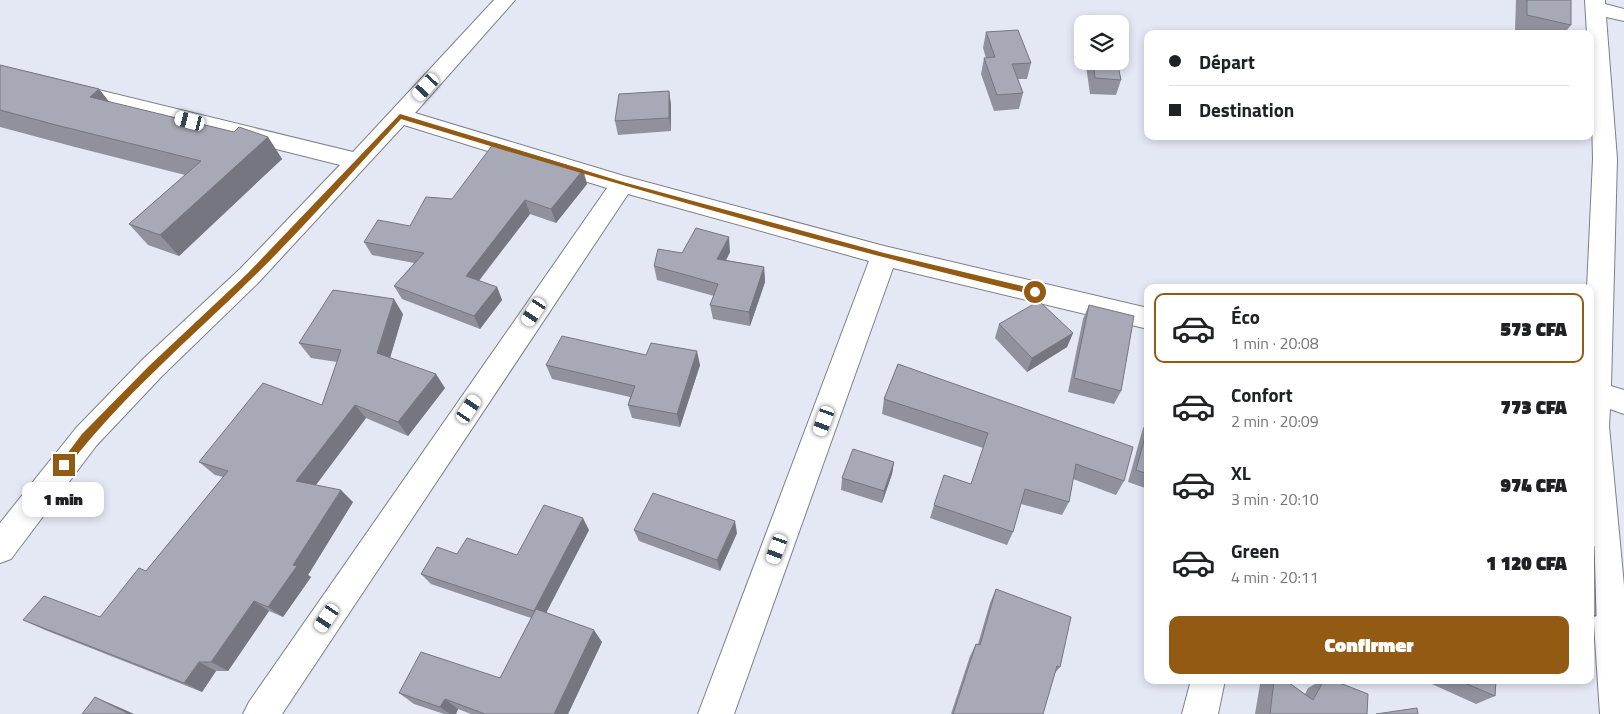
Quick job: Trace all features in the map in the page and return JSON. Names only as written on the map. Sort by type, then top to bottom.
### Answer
[{"type":"street","points":[[0,548],[86,437],[152,368],[249,276],[400,116],[505,0]]},
{"type":"street","points":[[1594,414],[1615,161],[1595,4],[1624,14]]},
{"type":"street","points":[[0,73],[358,161]]},
{"type":"street","points":[[400,116],[622,184],[884,256],[1144,318]]},
{"type":"street","points":[[261,714],[622,184]]},
{"type":"street","points":[[716,714],[884,256]]},
{"type":"street","points":[[1596,393],[1624,402]]},
{"type":"street","points":[[1594,437],[1618,714]]},
{"type":"street","points":[[1200,714],[1207,684]]},
{"type":"building","points":[[1527,0],[1571,0],[1571,25],[1527,15]]},
{"type":"building","points":[[1018,30],[1031,63],[1012,64],[1023,93],[997,95],[984,58],[995,57],[986,32]]},
{"type":"building","points":[[0,65],[99,89],[90,97],[234,132],[239,127],[268,137],[160,235],[129,224],[201,161],[0,110]]},
{"type":"building","points":[[1094,70],[1119,70],[1121,80],[1095,78]]},
{"type":"building","points":[[669,91],[669,118],[615,121],[619,94]]},
{"type":"building","points":[[494,143],[583,170],[551,209],[525,200],[466,276],[497,287],[474,316],[394,286],[424,253],[364,242],[378,220],[410,226],[426,197],[452,199]]},
{"type":"building","points":[[696,228],[729,237],[717,259],[764,267],[749,312],[710,305],[718,284],[654,266],[658,249],[682,253]]},
{"type":"building","points":[[333,290],[394,299],[377,353],[436,374],[398,422],[355,405],[296,481],[341,490],[293,565],[297,566],[268,607],[254,601],[211,662],[199,662],[184,683],[23,620],[44,596],[100,617],[139,568],[146,571],[228,471],[199,462],[263,383],[322,405],[341,350],[299,343]]},
{"type":"building","points":[[1039,301],[1073,333],[1032,358],[999,324]]},
{"type":"building","points":[[1089,305],[1134,316],[1121,391],[1074,378]]},
{"type":"building","points":[[562,336],[646,355],[651,343],[697,351],[677,414],[628,405],[635,386],[546,365]]},
{"type":"building","points":[[898,364],[1133,447],[1124,481],[1076,464],[1069,502],[1025,489],[1013,532],[934,505],[944,475],[971,484],[988,433],[884,399]]},
{"type":"building","points":[[1144,441],[1144,473],[1136,470]]},
{"type":"building","points":[[853,449],[894,462],[884,491],[842,478]]},
{"type":"building","points":[[653,493],[735,521],[717,560],[634,530]]},
{"type":"building","points":[[544,505],[583,518],[534,611],[421,574],[437,547],[457,554],[467,538],[517,555]]},
{"type":"building","points":[[1594,546],[1596,616],[1594,615]]},
{"type":"building","points":[[996,589],[1071,617],[1060,667],[1057,666],[1043,714],[953,714],[976,644],[980,645]]},
{"type":"building","points":[[536,609],[594,630],[554,714],[485,714],[445,699],[440,707],[399,693],[421,652],[500,678]]},
{"type":"building","points":[[1274,684],[1291,684],[1313,700],[1322,684],[1342,684],[1368,694],[1367,714],[1270,714]]},
{"type":"building","points":[[1467,684],[1496,684],[1495,696]]},
{"type":"building","points":[[95,697],[129,714],[82,714]]},
{"type":"building","points":[[1417,708],[1418,714],[1376,714]]},
{"type":"route","points":[[64,465],[86,437],[152,368],[249,276],[400,116],[622,184],[884,256],[1035,292]]}]
